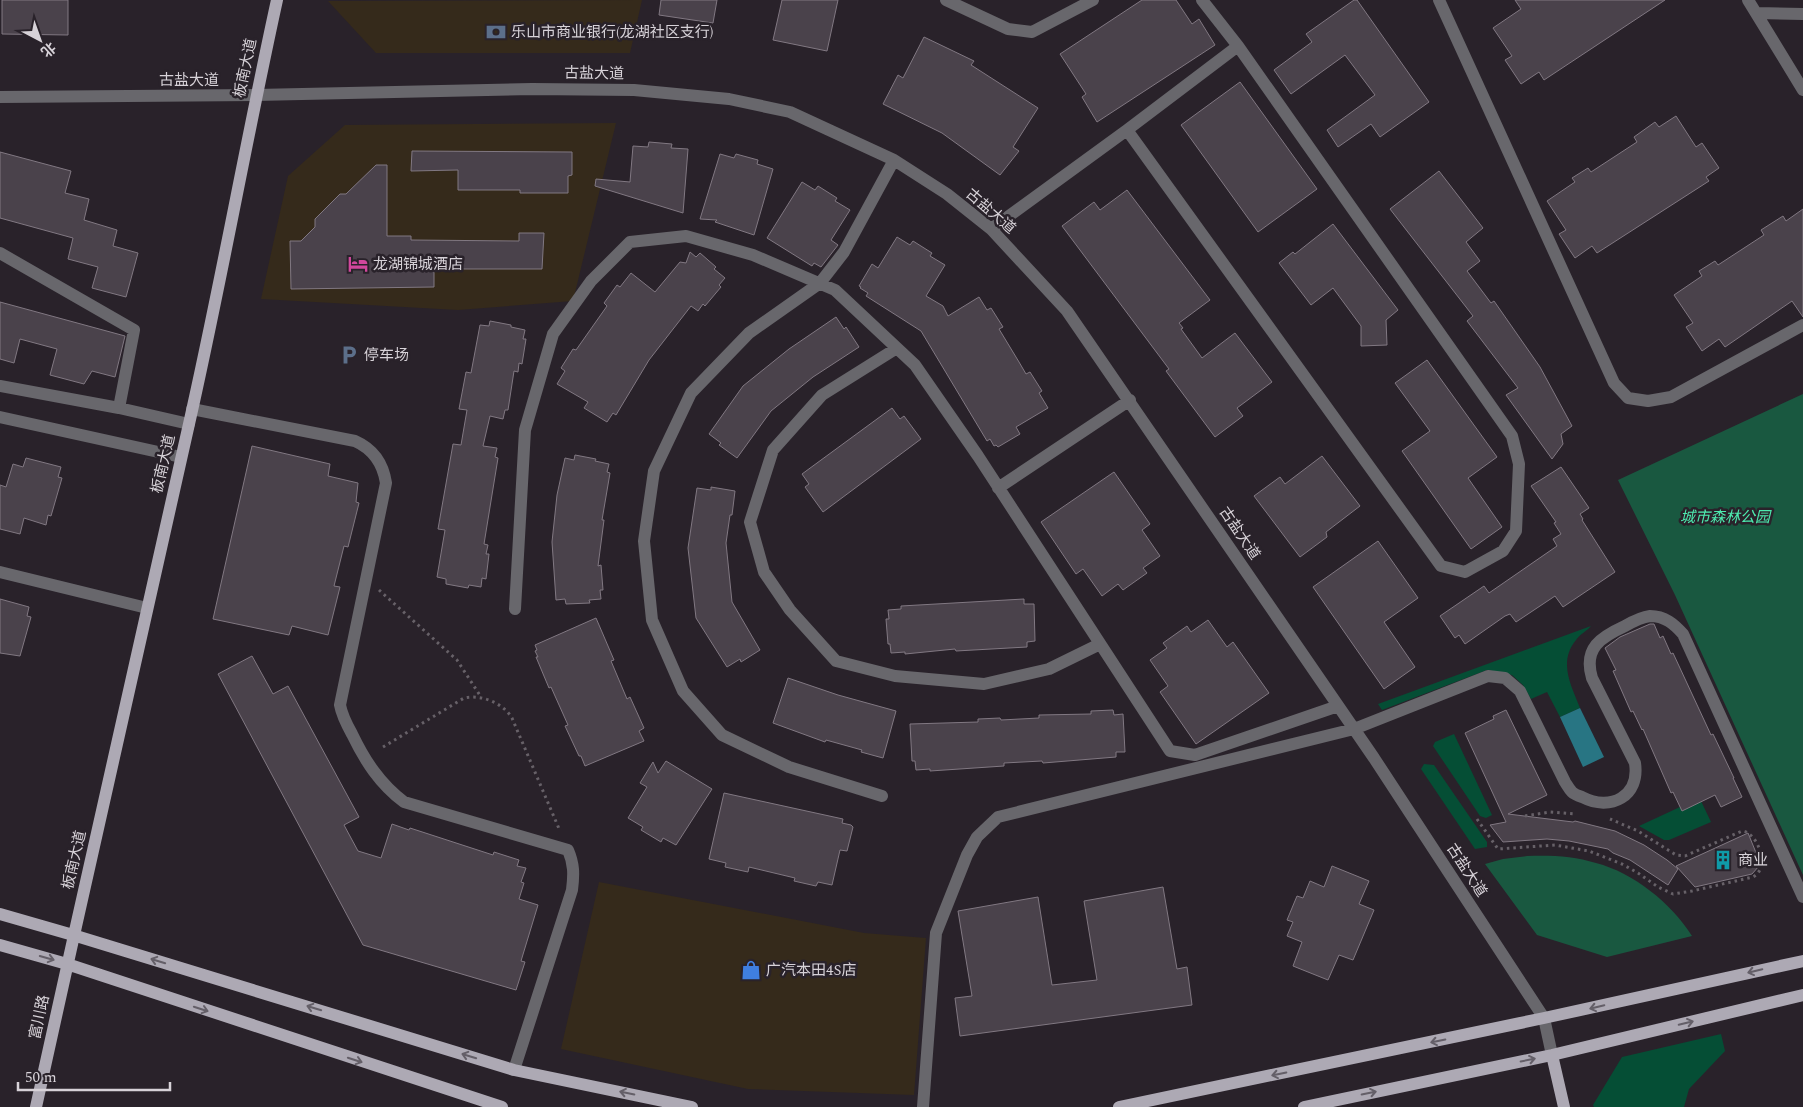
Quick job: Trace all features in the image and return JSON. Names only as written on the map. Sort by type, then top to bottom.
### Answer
[{"type":"main road","name":"板南大道","points":[[74,935],[189,424],[277,0]]},
{"type":"main road","points":[[0,914],[514,1070],[692,1107]]},
{"type":"main road","name":"富川路","points":[[36,1107],[74,935]]},
{"type":"main road","points":[[0,944],[67,964],[502,1107]]},
{"type":"main road","points":[[1120,1107],[1544,1018],[1803,961]]},
{"type":"main road","points":[[1304,1107],[1552,1055],[1803,996]]},
{"type":"main road","points":[[1552,1055],[1564,1107]]},
{"type":"street","points":[[946,0],[1008,29],[1032,32],[1093,0]]},
{"type":"street","points":[[1126,130],[1442,566],[1465,572],[1503,551],[1516,532],[1519,464],[1512,436],[1238,46],[1202,0]]},
{"type":"street","points":[[1439,0],[1614,383],[1628,398],[1648,400],[1671,397],[1803,325]]},
{"type":"street","points":[[1748,0],[1803,90]]},
{"type":"street","points":[[1757,13],[1803,14]]},
{"type":"street","points":[[991,229],[1238,46]]},
{"type":"street","name":"古盐大道","points":[[0,97],[256,96],[532,89],[634,90],[729,99],[790,112],[894,160],[947,194],[991,229],[1067,311],[1130,400],[1354,729],[1544,1018],[1552,1055]]},
{"type":"street","points":[[882,796],[789,767],[722,736],[683,691],[652,620],[644,541],[654,470],[690,393],[749,334],[820,283],[844,252],[894,160]]},
{"type":"street","points":[[515,609],[525,430],[554,334],[592,281],[630,242],[686,236],[753,255],[835,290],[915,365],[1170,751],[1195,755],[1338,706]]},
{"type":"street","points":[[0,253],[134,330],[119,408]]},
{"type":"street","points":[[897,348],[822,395],[773,450],[750,522],[764,572],[790,610],[836,661],[894,676],[984,684],[1049,669],[1100,644]]},
{"type":"street","points":[[0,386],[119,408],[189,424]]},
{"type":"street","points":[[998,488],[1130,400]]},
{"type":"street","points":[[192,409],[355,441],[371,451],[384,471],[386,483],[340,705],[346,721],[370,768],[388,789],[404,802],[568,850],[572,861],[574,874],[572,890],[526,1038],[514,1070]]},
{"type":"street","points":[[0,417],[181,456]]},
{"type":"street","points":[[0,572],[147,608]]},
{"type":"street","points":[[923,1107],[936,933],[966,856],[977,837],[998,816],[1354,729],[1488,676],[1504,678],[1520,691],[1572,793],[1597,803],[1608,803],[1618,800],[1625,796],[1634,783],[1635,762],[1592,678],[1589,666],[1591,654],[1600,639],[1649,616],[1670,621],[1683,634],[1803,897]]},
{"type":"path","points":[[366,579],[457,660],[482,697]]},
{"type":"path","points":[[383,747],[464,698],[482,697],[502,706],[512,718],[568,850]]},
{"type":"path","points":[[1525,816],[1550,812],[1579,814]]},
{"type":"path","points":[[1477,820],[1498,849],[1555,846],[1589,851],[1622,864],[1658,887],[1673,894],[1753,877],[1757,875],[1763,865],[1761,853],[1752,834],[1748,831],[1742,831],[1690,854],[1680,856],[1638,831],[1603,818]]},
{"type":"shaded area","points":[[642,0],[630,53],[376,53],[328,1]]},
{"type":"shaded area","points":[[616,123],[573,301],[458,310],[261,299],[288,176],[345,125]]},
{"type":"shaded area","name":"广汽本田4S店","points":[[599,882],[864,933],[926,938],[914,1095],[748,1089],[561,1049]]},
{"type":"green space","name":"城市森林公园","points":[[1803,394],[1803,875],[1675,595],[1618,480]]},
{"type":"green space","points":[[1591,626],[1576,640],[1568,657],[1568,674],[1580,708],[1560,717],[1547,692],[1531,699],[1523,685],[1512,675],[1487,670],[1382,710],[1378,704]]},
{"type":"green space","points":[[1454,734],[1492,815],[1486,818],[1480,816],[1433,746],[1435,742]]},
{"type":"green space","points":[[1424,764],[1434,765],[1487,842],[1487,847],[1475,849],[1421,769]]},
{"type":"green space","points":[[1701,801],[1711,822],[1669,840],[1664,840],[1639,826],[1680,807],[1682,811]]},
{"type":"green space","points":[[1527,856],[1571,857],[1596,863],[1624,874],[1638,882],[1662,901],[1692,936],[1607,957],[1537,935],[1485,864],[1503,859]]},
{"type":"green space","points":[[1721,1034],[1725,1051],[1689,1089],[1684,1107],[1594,1107],[1593,1105],[1622,1057]]},
{"type":"water","points":[[1580,708],[1604,757],[1583,767],[1560,717]]},
{"type":"building","points":[[2,0],[68,0],[68,35],[2,34]]},
{"type":"building","points":[[661,0],[717,0],[713,23],[659,15]]},
{"type":"building","points":[[782,0],[838,0],[827,51],[773,40]]},
{"type":"building","points":[[1142,0],[1176,0],[1192,24],[1199,19],[1215,45],[1097,122],[1082,97],[1086,94],[1060,54]]},
{"type":"building","points":[[1354,0],[1357,0],[1429,102],[1380,137],[1371,124],[1338,147],[1327,130],[1375,95],[1345,55],[1291,94],[1274,70],[1312,42],[1306,34]]},
{"type":"building","points":[[1515,0],[1665,0],[1544,80],[1539,72],[1521,84],[1505,60],[1512,56],[1493,28],[1521,9]]},
{"type":"building","points":[[924,37],[974,61],[971,65],[1038,108],[1013,147],[1019,151],[1000,175],[942,133],[883,104],[898,75],[903,78]]},
{"type":"building","points":[[1240,82],[1317,189],[1258,232],[1181,125]]},
{"type":"building","points":[[1676,116],[1696,147],[1702,143],[1719,168],[1706,177],[1709,181],[1597,253],[1592,246],[1575,258],[1559,234],[1566,230],[1547,201],[1575,182],[1572,178],[1588,168],[1591,172],[1637,142],[1634,137],[1655,122],[1659,127]]},
{"type":"building","points":[[649,142],[672,144],[671,148],[688,149],[683,213],[595,186],[596,179],[630,182],[633,146],[648,147]]},
{"type":"building","points":[[412,151],[572,152],[572,175],[568,176],[568,193],[520,193],[520,190],[458,190],[458,170],[411,171]]},
{"type":"building","points":[[0,152],[71,171],[65,193],[89,199],[84,220],[117,230],[113,246],[138,253],[126,297],[92,288],[98,267],[68,259],[73,238],[0,218]]},
{"type":"building","points":[[720,154],[734,158],[736,154],[758,160],[757,164],[773,169],[754,235],[715,222],[717,220],[700,219]]},
{"type":"building","points":[[376,165],[387,165],[387,236],[411,236],[411,240],[519,241],[519,233],[544,233],[542,269],[434,269],[434,287],[291,289],[290,241],[301,241],[315,227],[315,219],[340,194],[346,194]]},
{"type":"building","points":[[1439,171],[1483,228],[1466,242],[1480,261],[1467,271],[1491,303],[1494,301],[1540,367],[1572,426],[1561,434],[1563,444],[1552,459],[1506,395],[1518,388],[1467,321],[1473,316],[1390,209]]},
{"type":"building","points":[[802,182],[815,190],[818,186],[837,198],[835,201],[850,210],[831,240],[838,245],[821,267],[814,263],[812,266],[767,238]]},
{"type":"building","points":[[1127,190],[1210,300],[1179,323],[1183,328],[1181,329],[1202,358],[1235,333],[1272,382],[1237,408],[1243,416],[1215,437],[1166,371],[1169,369],[1062,226],[1094,202],[1100,210]]},
{"type":"building","points":[[1803,209],[1803,317],[1792,301],[1725,347],[1719,339],[1702,351],[1686,327],[1693,323],[1674,295],[1702,276],[1699,271],[1715,261],[1718,265],[1764,235],[1761,230],[1783,216],[1786,221]]},
{"type":"building","points":[[1333,224],[1398,310],[1386,320],[1387,345],[1361,346],[1361,326],[1333,288],[1311,305],[1279,263],[1293,252],[1295,254]]},
{"type":"building","points":[[897,237],[910,245],[913,241],[932,253],[930,256],[945,265],[926,296],[943,306],[948,316],[979,297],[987,310],[991,308],[1003,327],[999,329],[1026,374],[1030,372],[1042,391],[1039,393],[1048,408],[1016,427],[1020,434],[998,447],[994,446],[990,439],[987,441],[921,331],[866,296],[868,293],[859,286],[872,264],[878,268]]},
{"type":"building","points":[[690,252],[696,257],[700,253],[716,267],[714,269],[725,278],[719,285],[721,287],[705,306],[703,304],[698,311],[691,306],[649,360],[616,415],[613,413],[607,422],[584,408],[588,402],[557,384],[565,371],[561,368],[573,349],[576,350],[607,306],[604,303],[617,285],[620,287],[631,273],[655,292],[680,262],[686,263]]},
{"type":"building","points":[[0,302],[125,336],[115,377],[92,371],[84,384],[50,375],[57,349],[20,339],[14,363],[0,359]]},
{"type":"building","points":[[836,317],[844,329],[846,327],[859,347],[813,377],[771,411],[737,458],[719,445],[721,443],[709,434],[743,386],[789,349]]},
{"type":"building","points":[[490,321],[525,330],[523,339],[526,339],[522,364],[519,363],[518,372],[514,371],[508,410],[505,410],[503,419],[490,416],[483,446],[497,448],[495,457],[498,458],[484,544],[488,545],[486,554],[489,554],[486,579],[482,578],[481,587],[469,585],[468,588],[446,584],[446,579],[437,577],[445,530],[438,529],[453,444],[461,445],[467,410],[459,409],[466,372],[471,373],[480,325],[489,326]]},
{"type":"building","points":[[1427,360],[1497,457],[1468,478],[1502,527],[1471,549],[1402,451],[1430,431],[1395,383]]},
{"type":"building","points":[[892,408],[900,419],[904,416],[921,439],[823,512],[805,487],[809,484],[802,474]]},
{"type":"building","points":[[252,446],[330,464],[328,476],[358,483],[356,502],[359,503],[348,547],[344,546],[334,586],[340,587],[328,635],[292,626],[289,635],[213,619]]},
{"type":"building","points":[[575,455],[596,459],[595,461],[609,464],[607,472],[610,473],[602,520],[604,520],[598,566],[601,565],[603,590],[600,590],[601,599],[589,600],[590,603],[566,604],[565,599],[556,600],[552,542],[557,495],[565,458],[574,460]]},
{"type":"building","points":[[1322,456],[1360,506],[1326,532],[1327,537],[1300,557],[1254,496],[1280,477],[1285,484]]},
{"type":"building","points":[[26,458],[61,467],[58,477],[62,478],[51,516],[48,515],[46,525],[24,518],[20,534],[0,529],[0,485],[6,487],[13,464],[23,467]]},
{"type":"building","points":[[1561,467],[1589,508],[1580,514],[1582,520],[1615,572],[1563,607],[1555,596],[1516,622],[1510,614],[1505,616],[1465,644],[1459,635],[1455,638],[1440,616],[1484,586],[1489,593],[1557,546],[1553,539],[1561,534],[1554,523],[1556,522],[1531,486]]},
{"type":"building","points":[[1114,472],[1150,524],[1142,530],[1160,556],[1143,568],[1147,573],[1123,590],[1118,584],[1102,596],[1083,569],[1076,574],[1041,522]]},
{"type":"building","points":[[711,487],[735,491],[726,543],[732,602],[760,650],[741,662],[740,659],[727,667],[696,618],[688,548],[697,488],[711,490]]},
{"type":"building","points":[[1378,541],[1418,598],[1384,622],[1415,667],[1384,689],[1313,587]]},
{"type":"building","points":[[0,599],[29,607],[27,616],[31,617],[20,656],[0,653]]},
{"type":"building","points":[[1024,599],[1024,604],[1034,604],[1035,641],[1027,642],[1027,647],[956,651],[955,649],[905,654],[905,652],[891,653],[890,644],[888,644],[886,619],[889,619],[888,610],[901,609],[901,606]]},
{"type":"building","points":[[596,618],[614,660],[611,661],[627,699],[630,697],[644,728],[639,731],[644,741],[585,766],[565,726],[568,725],[536,657],[538,657],[535,645]]},
{"type":"building","points":[[1208,620],[1227,647],[1233,642],[1269,693],[1196,744],[1160,692],[1168,686],[1150,660],[1167,648],[1163,643],[1187,626],[1191,632]]},
{"type":"building","points":[[1654,624],[1660,638],[1663,636],[1671,654],[1673,653],[1742,797],[1721,807],[1715,795],[1682,811],[1673,792],[1671,793],[1643,729],[1633,711],[1631,712],[1613,671],[1616,670],[1605,648],[1620,637]]},
{"type":"building","points":[[252,656],[273,694],[288,686],[359,817],[344,825],[358,851],[381,858],[392,824],[493,855],[494,852],[519,860],[517,866],[526,868],[521,882],[524,883],[519,899],[538,905],[521,961],[525,962],[516,990],[363,945],[218,674]]},
{"type":"building","points":[[788,678],[838,695],[896,711],[883,758],[826,740],[825,742],[773,723]]},
{"type":"building","points":[[1113,710],[1114,715],[1123,714],[1125,752],[1116,752],[1116,757],[1043,763],[1042,761],[1004,763],[1004,766],[930,771],[930,769],[916,770],[915,761],[912,761],[910,724],[978,722],[978,719],[1039,718],[1039,715],[1091,714],[1091,711]]},
{"type":"building","points":[[1506,710],[1547,795],[1508,814],[1575,821],[1615,831],[1644,845],[1678,869],[1668,885],[1630,860],[1608,849],[1569,841],[1547,839],[1503,842],[1490,825],[1506,822],[1465,733],[1494,719],[1493,716]]},
{"type":"building","points":[[666,761],[712,789],[676,845],[663,838],[661,842],[641,830],[643,827],[628,818],[647,787],[640,783],[653,762],[658,773]]},
{"type":"building","points":[[724,793],[843,819],[842,823],[851,825],[853,827],[847,851],[840,850],[832,885],[818,882],[816,886],[794,881],[795,878],[749,867],[748,872],[725,867],[726,863],[709,859]]},
{"type":"building","name":"商业","points":[[1748,833],[1759,860],[1759,866],[1752,874],[1695,887],[1676,866]]},
{"type":"building","points":[[1332,866],[1369,881],[1359,904],[1374,910],[1353,960],[1339,955],[1328,980],[1293,966],[1302,942],[1287,936],[1293,922],[1287,920],[1297,896],[1303,898],[1310,881],[1324,887]]},
{"type":"building","points":[[1163,887],[1177,969],[1187,967],[1192,1005],[960,1036],[955,998],[972,996],[958,911],[1038,897],[1052,985],[1097,980],[1084,901]]},
{"type":"place","name":"乐山市商业银行(龙湖社区支行)","points":[[496,32]]},
{"type":"place","name":"龙湖锦城酒店","points":[[358,264]]},
{"type":"place","name":"停车场","points":[[349,355]]},
{"type":"place","name":"商业","points":[[1723,860]]},
{"type":"place","name":"广汽本田4S店","points":[[751,970]]}]
